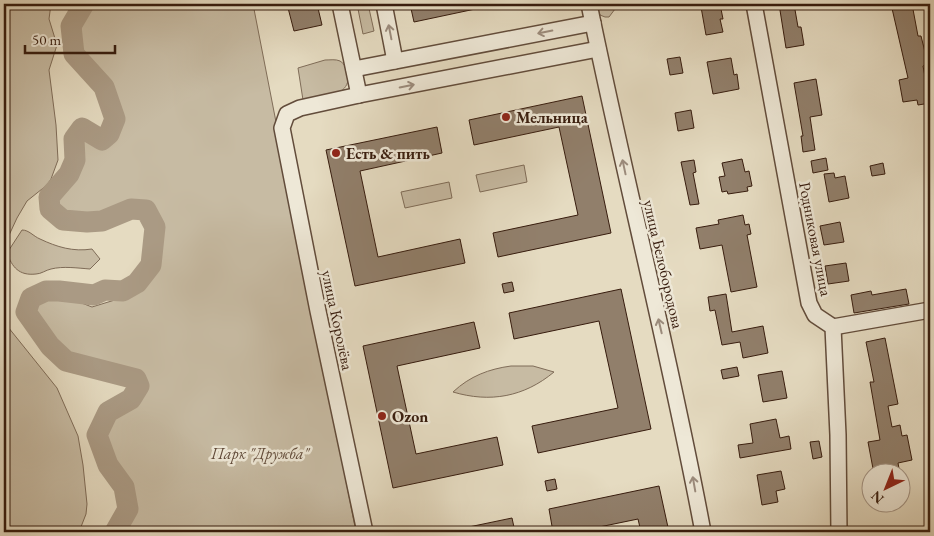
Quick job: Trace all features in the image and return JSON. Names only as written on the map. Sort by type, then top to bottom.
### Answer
[{"type":"street","points":[[340,4],[359,95],[598,49]]},
{"type":"street","points":[[384,4],[395,61]]},
{"type":"street","name":"улица Белобородова","points":[[589,4],[686,443],[703,532]]},
{"type":"street","name":"Родниковая улица","points":[[754,4],[809,303],[815,315],[833,327]]},
{"type":"street","points":[[354,69],[593,23]]},
{"type":"street","name":"улица Королёва","points":[[359,95],[300,108],[287,114],[282,128],[320,321],[366,532]]},
{"type":"street","points":[[839,532],[838,435],[833,327],[930,310]]},
{"type":"green space","points":[[4,4],[51,4],[49,19],[57,45],[49,70],[58,160],[47,185],[27,201],[4,246]]},
{"type":"green space","name":"Парк \"Дружба\"","points":[[90,4],[253,4],[356,532],[121,532],[131,511],[132,497],[129,484],[122,471],[111,461],[106,449],[105,435],[110,421],[141,389],[139,376],[114,364],[69,357],[59,348],[44,324],[34,314],[37,300],[51,298],[79,302],[92,307],[118,299],[130,292],[155,252],[147,206],[134,202],[121,206],[96,219],[68,218],[56,213],[54,199],[81,167],[78,153],[82,139],[93,141],[106,139],[118,130],[117,108],[112,93],[92,69],[83,51],[81,42],[82,24]]},
{"type":"green space","points":[[357,4],[368,4],[374,31],[363,34]]},
{"type":"green space","points":[[596,4],[614,4],[615,9],[609,17],[605,17],[600,15]]},
{"type":"green space","points":[[325,60],[337,60],[344,64],[348,72],[347,85],[333,95],[303,100],[298,68]]},
{"type":"green space","points":[[524,165],[527,182],[480,192],[476,175]]},
{"type":"green space","points":[[449,182],[452,198],[405,208],[401,192]]},
{"type":"green space","points":[[22,230],[59,246],[78,250],[92,249],[100,259],[90,269],[60,268],[36,274],[25,274],[17,270],[7,253]]},
{"type":"green space","points":[[4,322],[57,388],[78,436],[87,504],[86,514],[79,532],[4,532]]},
{"type":"green space","points":[[511,366],[533,366],[554,372],[531,387],[506,396],[480,397],[453,392],[480,374]]},
{"type":"building","points":[[287,4],[317,4],[322,25],[294,31]]},
{"type":"building","points":[[410,4],[480,4],[480,8],[414,22]]},
{"type":"building","points":[[720,4],[723,19],[720,19],[723,32],[706,35],[701,7]]},
{"type":"building","points":[[779,4],[794,4],[798,27],[801,27],[804,45],[786,48]]},
{"type":"building","points":[[891,4],[912,4],[918,36],[921,36],[928,64],[923,66],[930,103],[918,105],[917,100],[903,102],[899,80],[908,78]]},
{"type":"building","points":[[680,57],[683,73],[670,75],[667,59]]},
{"type":"building","points":[[731,58],[734,75],[737,74],[739,89],[713,94],[707,62]]},
{"type":"building","points":[[816,79],[822,115],[810,117],[815,150],[803,152],[801,136],[803,136],[794,83]]},
{"type":"building","points":[[582,96],[611,233],[498,257],[493,233],[578,215],[559,127],[474,145],[469,120]]},
{"type":"building","points":[[691,110],[694,128],[678,131],[675,113]]},
{"type":"building","points":[[437,127],[442,153],[360,171],[378,257],[460,239],[465,263],[355,286],[326,150]]},
{"type":"building","points":[[826,158],[828,170],[813,173],[811,161]]},
{"type":"building","points":[[742,159],[745,172],[749,171],[752,186],[747,187],[748,191],[728,194],[727,191],[722,192],[719,177],[725,176],[722,163]]},
{"type":"building","points":[[694,160],[696,172],[693,173],[699,204],[690,205],[681,162]]},
{"type":"building","points":[[883,163],[885,174],[872,176],[870,166]]},
{"type":"building","points":[[834,173],[835,178],[845,176],[849,198],[829,202],[824,174]]},
{"type":"building","points":[[743,215],[745,225],[749,224],[751,234],[747,235],[757,287],[731,292],[722,245],[700,249],[696,228],[719,224],[718,220]]},
{"type":"building","points":[[840,222],[844,242],[824,245],[820,226]]},
{"type":"building","points":[[846,263],[849,281],[828,284],[825,266]]},
{"type":"building","points":[[512,282],[514,291],[504,293],[502,284]]},
{"type":"building","points":[[621,289],[651,429],[538,453],[532,426],[618,408],[599,321],[514,339],[509,313]]},
{"type":"building","points":[[906,289],[909,304],[854,313],[851,295],[871,291],[872,295]]},
{"type":"building","points":[[726,294],[732,332],[763,326],[768,353],[743,358],[740,342],[722,345],[715,310],[710,311],[708,297]]},
{"type":"building","points":[[474,322],[480,348],[397,366],[416,454],[497,437],[503,465],[393,488],[363,346]]},
{"type":"building","points":[[885,338],[898,404],[888,406],[892,427],[900,425],[902,436],[907,435],[912,460],[898,464],[872,464],[868,442],[880,440],[870,382],[874,382],[866,342]]},
{"type":"building","points":[[737,367],[739,376],[723,379],[721,370]]},
{"type":"building","points":[[782,371],[787,398],[763,402],[758,375]]},
{"type":"building","points":[[776,419],[780,438],[789,436],[791,449],[740,458],[738,445],[753,443],[750,424]]},
{"type":"building","points":[[819,441],[822,457],[813,459],[810,442]]},
{"type":"building","points":[[781,471],[785,489],[776,491],[778,502],[762,505],[757,475]]},
{"type":"building","points":[[555,479],[557,489],[547,491],[545,481]]},
{"type":"building","points":[[659,486],[669,532],[641,532],[638,519],[575,532],[553,532],[549,509]]},
{"type":"building","points":[[512,518],[515,532],[464,532],[464,528]]},
{"type":"waterway","points":[[84,4],[71,26],[74,54],[104,87],[115,119],[109,134],[102,140],[82,128],[74,139],[75,160],[69,174],[49,197],[50,209],[63,220],[87,222],[102,221],[131,209],[146,210],[155,227],[151,265],[137,283],[123,291],[105,290],[94,295],[46,291],[31,298],[26,312],[50,346],[66,361],[136,379],[139,386],[131,399],[108,412],[97,435],[108,465],[124,487],[128,509],[115,532]]},
{"type":"place","name":"Мельница","points":[[506,117]]},
{"type":"place","name":"Есть & пить","points":[[336,153]]},
{"type":"place","name":"Ozon","points":[[382,416]]}]
